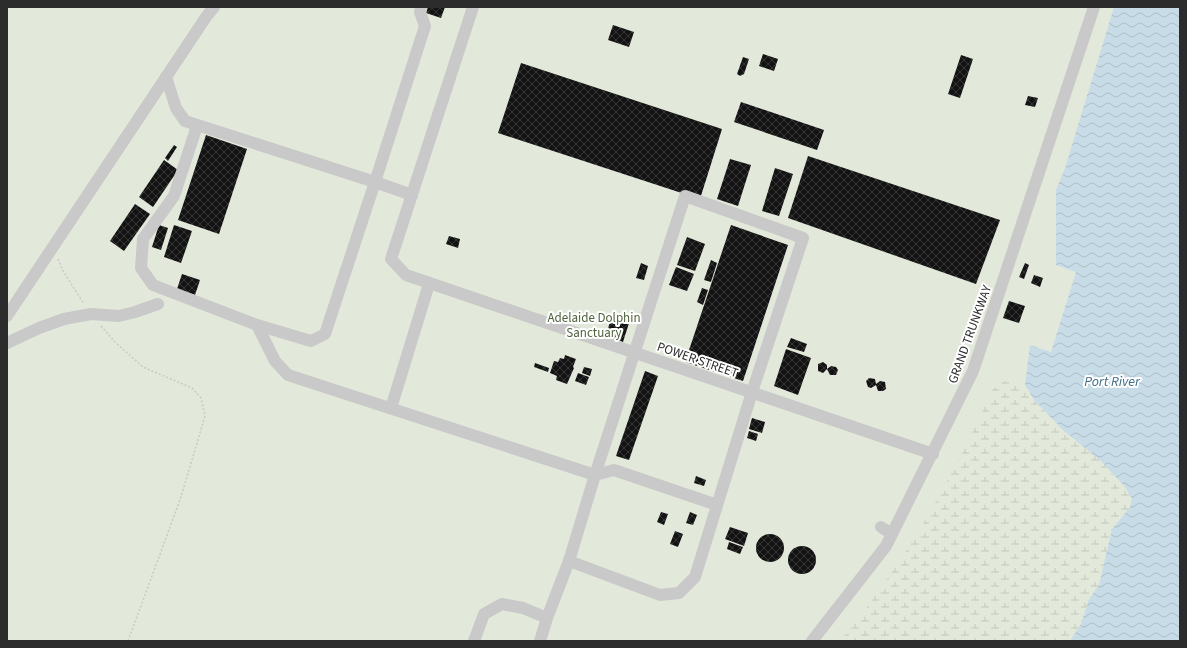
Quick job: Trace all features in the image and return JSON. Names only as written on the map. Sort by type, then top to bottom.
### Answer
[{"type":"lane","points":[[7,316],[214,7]]},
{"type":"lane","points":[[197,126],[174,196],[143,239],[141,268],[153,285],[257,325],[311,341],[325,334],[425,26],[420,12],[421,7]]},
{"type":"lane","points":[[166,77],[176,108],[185,121],[412,194],[474,7]]},
{"type":"lane","name":"GRAND TRUNKWAY","points":[[812,641],[886,546],[908,491],[933,454],[973,371],[1094,7]]},
{"type":"lane","name":"POWER STREET","points":[[412,194],[391,259],[406,275],[933,454]]},
{"type":"lane","points":[[540,641],[568,561],[685,196],[803,238],[752,392],[695,577],[679,593],[660,595],[568,561]]},
{"type":"lane","points":[[391,408],[430,284]]},
{"type":"lane","points":[[7,343],[38,328],[64,319],[91,314],[119,316],[158,304]]},
{"type":"lane","points":[[257,325],[275,361],[288,375],[595,475],[614,470],[717,505]]},
{"type":"lane","points":[[881,527],[892,534]]},
{"type":"lane","points":[[474,641],[484,614],[502,604],[523,608],[547,618]]},
{"type":"path","points":[[53,247],[63,271],[91,314],[115,342],[143,367],[192,388],[201,398],[206,416],[180,500],[128,641]]},
{"type":"green space","name":"Adelaide Dolphin Sanctuary","points":[[7,7],[1180,7],[1180,641],[7,641]]},
{"type":"green space","points":[[1004,381],[1025,385],[1034,400],[1058,426],[1102,462],[1125,487],[1132,499],[1130,507],[1112,529],[1099,585],[1089,599],[1081,624],[1070,641],[840,641],[885,582],[925,521],[977,424],[992,390]]},
{"type":"water","name":"Port River","points":[[1114,7],[1180,7],[1180,641],[1070,641],[1081,624],[1089,599],[1099,585],[1112,529],[1130,507],[1132,499],[1125,487],[1102,462],[1064,431],[1034,400],[1025,385],[1030,345],[1051,352],[1076,272],[1056,265],[1056,190],[1065,168]]},
{"type":"building","points":[[428,7],[445,7],[441,18],[426,13]]},
{"type":"building","points":[[613,25],[634,32],[629,47],[608,40]]},
{"type":"building","points":[[763,54],[778,59],[774,71],[759,66]]},
{"type":"building","points":[[961,55],[973,59],[960,98],[948,94]]},
{"type":"building","points":[[743,57],[749,59],[744,74],[740,76],[737,74]]},
{"type":"building","points":[[521,63],[722,129],[700,199],[498,133]]},
{"type":"building","points":[[1028,96],[1038,98],[1035,107],[1025,105]]},
{"type":"building","points":[[741,102],[824,130],[817,150],[734,122]]},
{"type":"building","points":[[206,135],[247,149],[219,234],[178,220]]},
{"type":"building","points":[[174,145],[177,147],[168,161],[165,158]]},
{"type":"building","points":[[808,156],[1000,220],[976,284],[788,218]]},
{"type":"building","points":[[730,159],[751,165],[738,206],[717,199]]},
{"type":"building","points":[[164,160],[178,170],[153,207],[139,197]]},
{"type":"building","points":[[775,168],[793,174],[779,216],[762,211]]},
{"type":"building","points":[[135,204],[150,214],[124,251],[110,241]]},
{"type":"building","points":[[159,225],[168,228],[161,250],[152,247]]},
{"type":"building","points":[[174,225],[192,231],[181,263],[164,257]]},
{"type":"building","points":[[731,225],[788,245],[743,381],[685,362]]},
{"type":"building","points":[[449,236],[460,239],[458,248],[446,244]]},
{"type":"building","points":[[687,237],[705,244],[695,271],[677,265]]},
{"type":"building","points":[[711,260],[717,263],[711,282],[704,280]]},
{"type":"building","points":[[641,263],[648,266],[644,280],[636,278]]},
{"type":"building","points":[[1025,263],[1029,265],[1024,279],[1019,277]]},
{"type":"building","points":[[676,267],[694,274],[687,291],[669,285]]},
{"type":"building","points":[[182,274],[200,280],[195,295],[177,289]]},
{"type":"building","points":[[1034,275],[1043,278],[1040,287],[1031,283]]},
{"type":"building","points":[[702,288],[708,290],[703,305],[697,302]]},
{"type":"building","points":[[1009,301],[1025,306],[1019,323],[1003,318]]},
{"type":"building","points":[[611,318],[629,323],[623,342],[606,336]]},
{"type":"building","points":[[791,338],[807,344],[804,352],[787,347]]},
{"type":"building","points":[[786,349],[811,358],[798,395],[774,386]]},
{"type":"building","points":[[565,355],[576,359],[567,384],[556,380],[557,376],[550,373],[554,361],[558,362],[560,358],[564,359]]},
{"type":"building","points":[[823,362],[827,365],[827,369],[823,373],[818,371],[818,364]]},
{"type":"building","points":[[535,363],[549,368],[548,372],[534,367]]},
{"type":"building","points":[[831,366],[836,367],[838,370],[836,375],[830,375],[827,369]]},
{"type":"building","points":[[584,367],[592,369],[590,376],[582,373]]},
{"type":"building","points":[[645,371],[658,376],[629,460],[616,456]]},
{"type":"building","points":[[578,373],[589,377],[586,385],[575,381]]},
{"type":"building","points":[[869,378],[875,379],[876,384],[880,381],[885,382],[886,389],[883,391],[878,391],[876,385],[871,388],[868,387],[866,381]]},
{"type":"building","points":[[752,418],[765,422],[762,433],[749,429]]},
{"type":"building","points":[[749,431],[758,434],[756,441],[747,438]]},
{"type":"building","points":[[696,476],[706,480],[704,486],[694,483]]},
{"type":"building","points":[[661,512],[668,514],[664,525],[657,522]]},
{"type":"building","points":[[690,512],[697,515],[693,525],[686,523]]},
{"type":"building","points":[[730,527],[748,533],[744,546],[725,539]]},
{"type":"building","points":[[675,531],[683,534],[678,547],[670,544]]},
{"type":"building","points":[[770,534],[780,538],[784,548],[780,558],[770,562],[760,558],[756,548],[760,538]]},
{"type":"building","points":[[729,542],[743,547],[740,554],[727,549]]},
{"type":"building","points":[[802,546],[812,550],[816,560],[812,570],[802,574],[792,570],[788,560],[792,550]]}]
